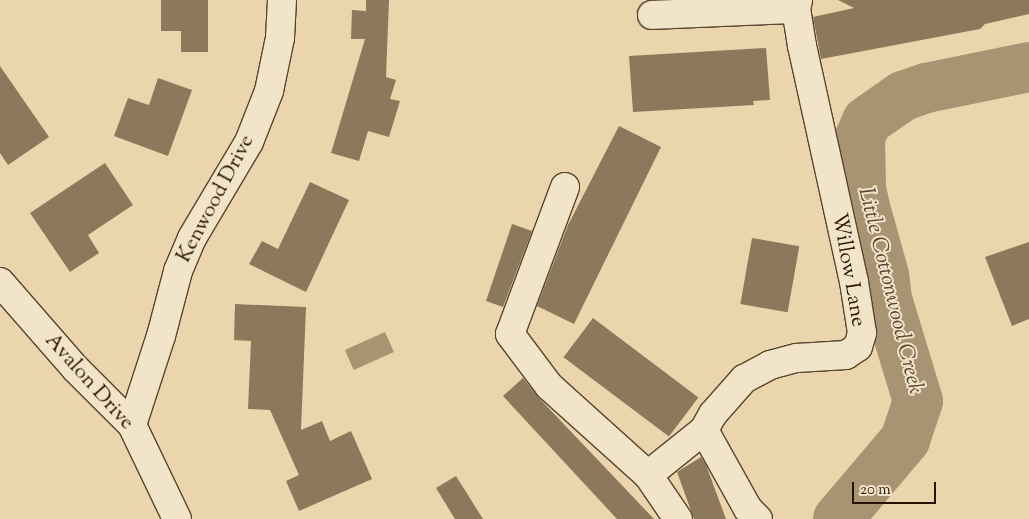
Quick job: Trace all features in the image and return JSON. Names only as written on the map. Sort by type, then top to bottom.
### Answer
[{"type":"street","name":"Kenwood Drive","points":[[132,425],[161,336],[178,271],[192,238],[249,142],[269,91],[280,38],[282,0]]},
{"type":"street","points":[[652,15],[797,4]]},
{"type":"street","name":"Willow Lane","points":[[648,475],[704,430],[713,414],[744,379],[770,366],[797,358],[846,355],[858,347],[862,333],[854,282],[797,4]]},
{"type":"street","points":[[565,186],[510,334],[548,386],[648,475],[678,519]]},
{"type":"street","name":"Avalon Drive","points":[[0,282],[76,369],[132,425],[177,519]]},
{"type":"street","points":[[704,430],[748,509],[758,519]]},
{"type":"shaded area","points":[[385,332],[394,352],[354,370],[345,350]]},
{"type":"building","points":[[161,0],[208,0],[208,52],[181,52],[181,31],[161,31]]},
{"type":"building","points":[[366,0],[389,0],[386,77],[396,80],[390,99],[400,101],[389,137],[368,131],[359,161],[331,153],[365,39],[351,39],[352,10],[366,11]]},
{"type":"building","points":[[838,0],[1029,0],[1029,14],[985,24],[980,29],[821,59],[813,17],[854,8]]},
{"type":"building","points":[[766,48],[770,100],[753,101],[754,105],[633,112],[629,56]]},
{"type":"building","points":[[0,66],[49,137],[8,165],[0,153]]},
{"type":"building","points":[[158,78],[192,90],[168,156],[114,136],[128,98],[149,105]]},
{"type":"building","points":[[619,126],[661,147],[574,324],[537,306],[568,225]]},
{"type":"building","points":[[105,163],[133,205],[88,235],[99,253],[70,272],[30,213]]},
{"type":"building","points":[[310,182],[349,200],[306,292],[249,264],[262,241],[278,249]]},
{"type":"building","points":[[512,224],[532,231],[503,307],[486,301]]},
{"type":"building","points":[[752,238],[799,246],[788,312],[740,304]]},
{"type":"building","points":[[1029,242],[1029,319],[1012,326],[985,257]]},
{"type":"building","points":[[235,304],[306,307],[301,430],[322,421],[330,441],[351,431],[372,479],[299,511],[286,481],[299,475],[270,410],[248,409],[251,341],[234,340]]},
{"type":"building","points":[[593,318],[698,397],[669,437],[564,357]]},
{"type":"building","points":[[523,378],[539,398],[654,519],[617,519],[503,396]]},
{"type":"building","points":[[701,457],[706,465],[726,519],[694,519],[677,472]]},
{"type":"building","points":[[456,476],[483,519],[455,519],[436,488]]},
{"type":"waterway","name":"Little Cottonwood Creek","points":[[838,519],[905,440],[918,401],[887,299],[884,275],[865,207],[861,188],[860,137],[867,121],[903,96],[926,88],[1029,67]]}]
